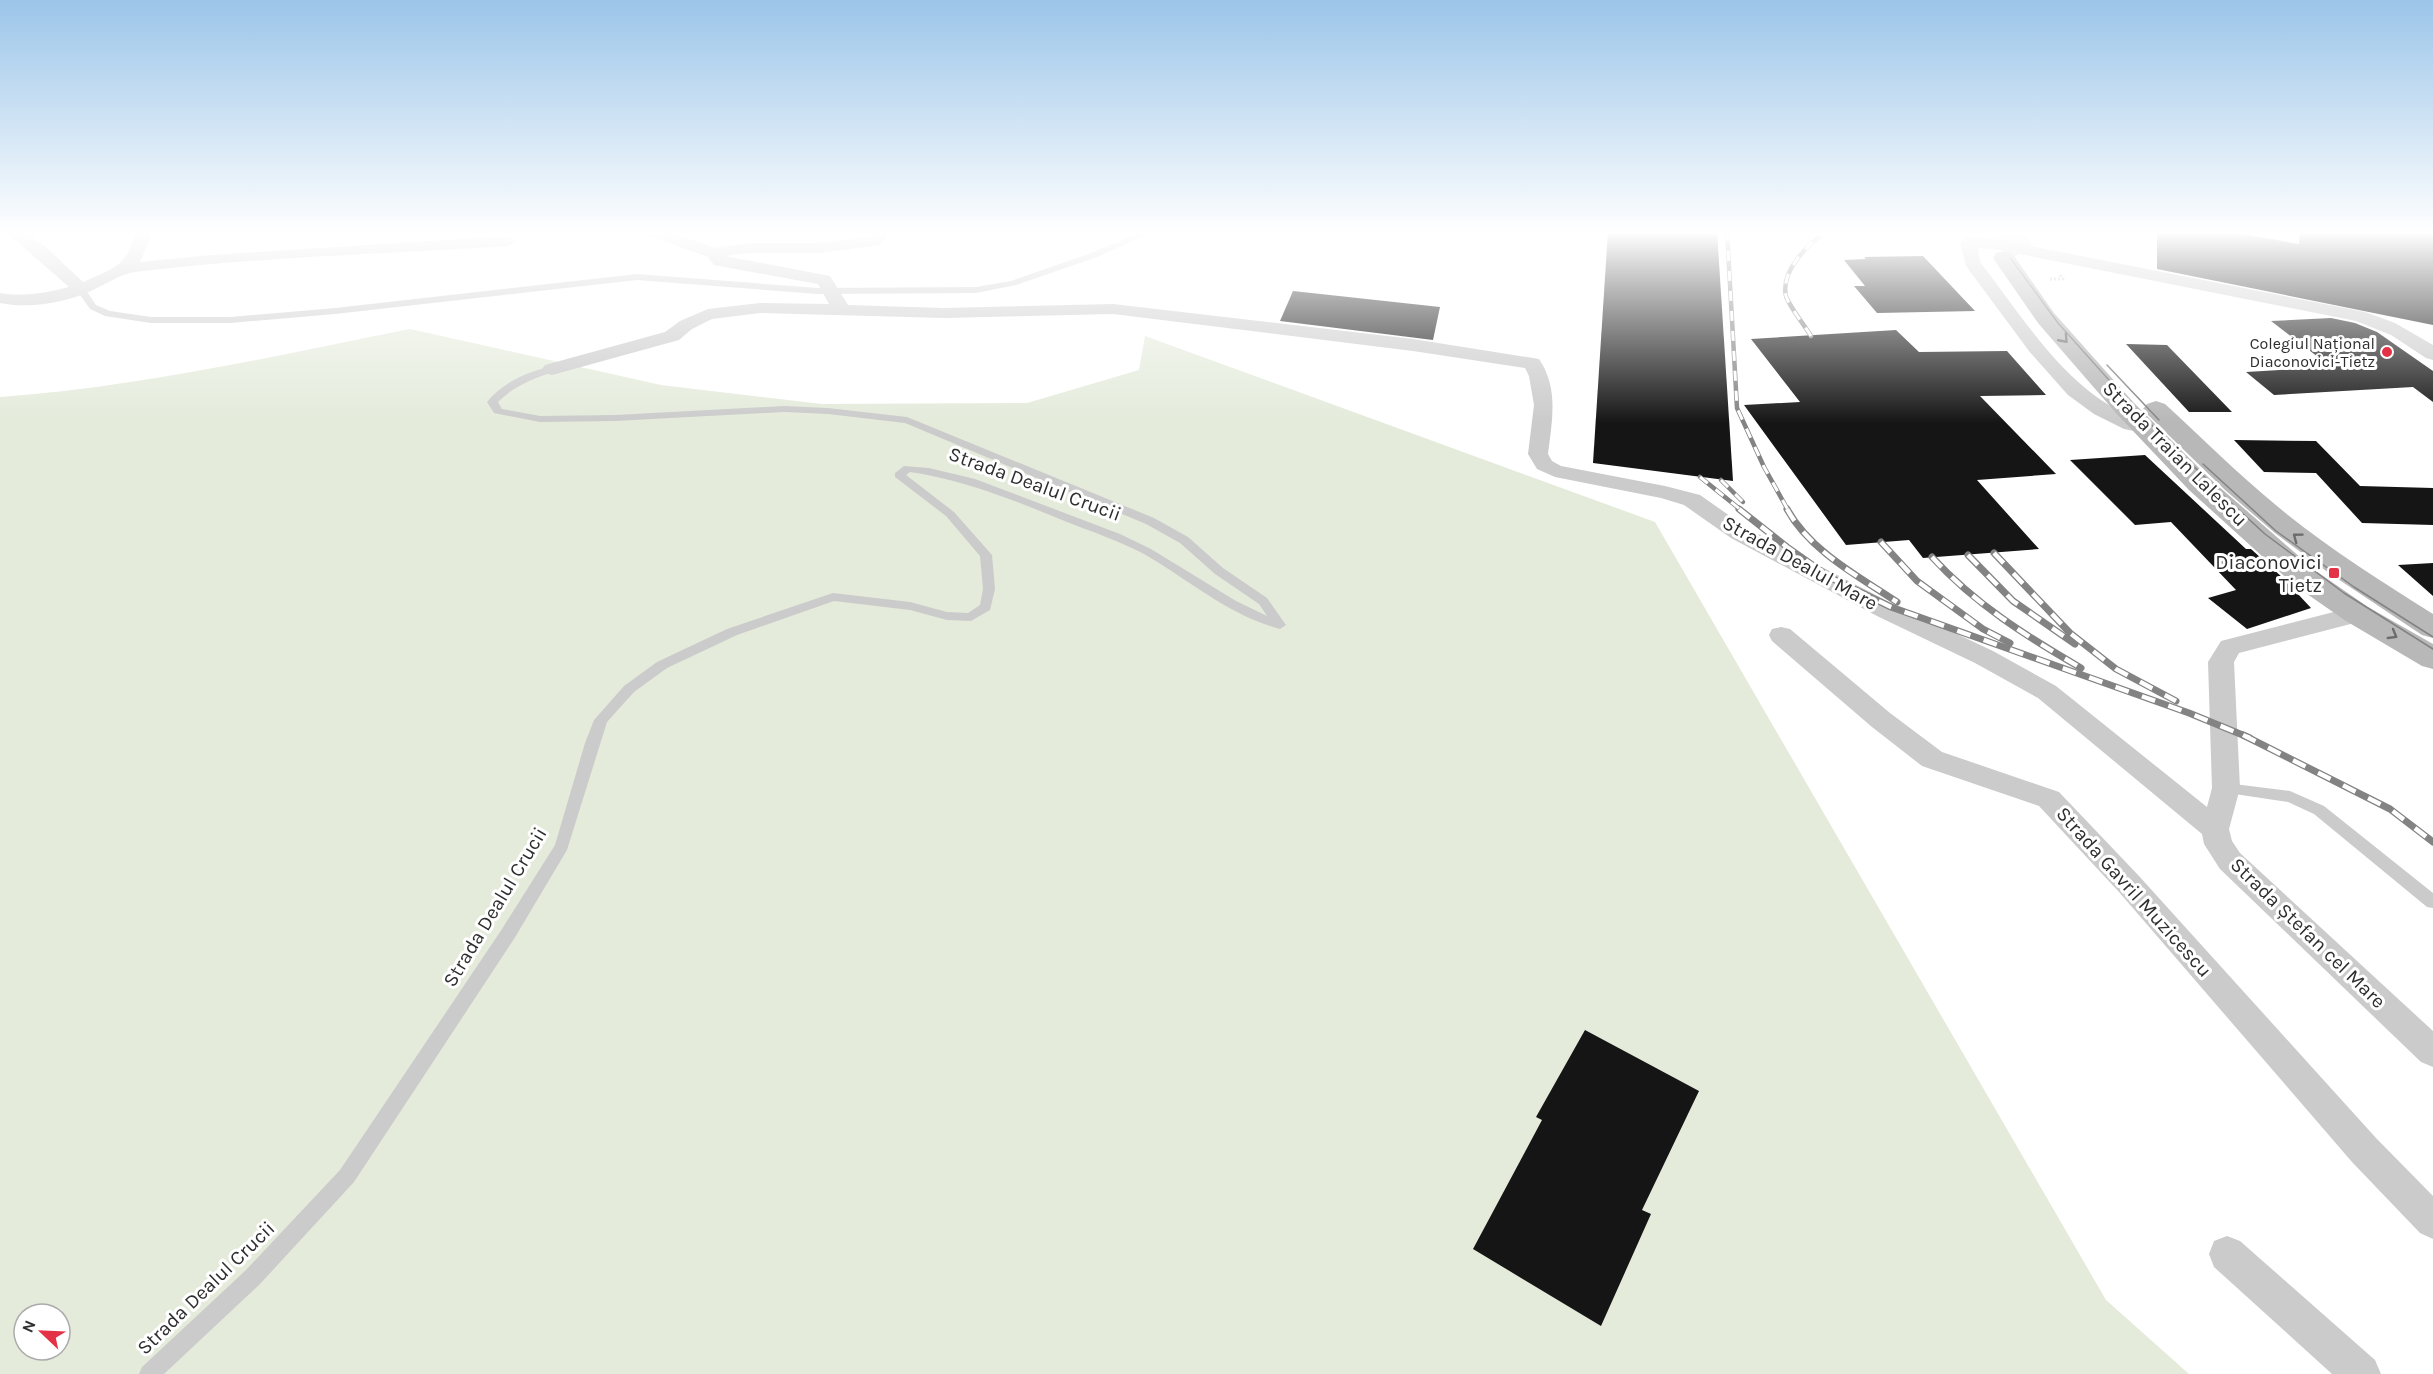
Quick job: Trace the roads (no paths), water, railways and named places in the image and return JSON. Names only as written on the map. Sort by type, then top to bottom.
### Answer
[{"type":"main road","name":"Strada Traian Lalescu","points":[[2034,295],[2046,318],[2144,428],[2199,484],[2297,571],[2357,614],[2433,658]]},
{"type":"main road","name":"Strada Traian Lalescu","points":[[2050,295],[2156,409],[2243,492],[2317,552],[2433,628]]},
{"type":"street","points":[[5,301],[59,295]]},
{"type":"street","points":[[1997,295],[2036,347],[2075,391],[2101,410],[2131,425],[2144,428]]},
{"type":"street","points":[[2254,295],[2379,321],[2433,354]]},
{"type":"street","name":"Strada Dealul Crucii","points":[[552,369],[672,336],[686,325],[708,314],[834,297]]},
{"type":"street","name":"Strada Dealul Mare","points":[[834,297],[944,313],[1113,309],[1413,345],[1532,363],[1539,376],[1544,405],[1538,454],[1544,465],[1555,471],[1665,492],[1692,500],[1739,533],[1885,610],[1984,657],[2047,692],[2215,829]]},
{"type":"street","points":[[2215,829],[2226,788],[2220,684],[2221,662],[2230,647],[2357,614]]},
{"type":"street","name":"Strada Gavril Muzicescu","points":[[1781,635],[1881,720],[1932,759],[2049,799],[2129,884],[2364,1150],[2432,1219]]},
{"type":"street","name":"Strada Ștefan cel Mare","points":[[2215,829],[2218,844],[2230,861],[2433,1052]]},
{"type":"street","points":[[2227,1254],[2361,1374]]},
{"type":"lane","points":[[85,295],[93,307],[108,314],[151,320],[230,320],[475,295]]},
{"type":"lane","name":"Strada Dealul Crucii","points":[[149,1374],[253,1277],[347,1176],[508,934],[562,846],[601,720],[629,689],[662,665],[732,632],[832,597],[910,606],[947,616],[971,617],[986,607],[989,589],[986,555],[950,514],[898,475],[908,468],[939,471],[980,484],[1098,529],[1155,556],[1210,593],[1255,618],[1280,625],[1263,601],[1219,571],[1184,540],[1150,521],[907,420],[828,411],[784,410],[660,417],[540,419],[498,411],[492,402],[505,388],[522,379],[552,369]]},
{"type":"lane","points":[[2226,788],[2290,798],[2319,810],[2433,902]]},
{"type":"tram line","points":[[2038,295],[2058,323],[2134,408],[2265,534],[2344,593],[2433,649]]},
{"type":"tram line","points":[[2107,365],[2159,420]]},
{"type":"tram line","points":[[2203,464],[2276,531],[2354,587],[2433,637]]},
{"type":"railway","points":[[1731,295],[1737,408],[1764,467],[1788,510]]},
{"type":"railway","points":[[1786,295],[1811,336]]},
{"type":"railway","points":[[1700,477],[1741,510]]},
{"type":"railway","points":[[1721,480],[1743,502]]},
{"type":"railway","points":[[1739,509],[1831,578],[1891,607],[2189,713],[2244,736]]},
{"type":"railway","points":[[1787,509],[1808,538],[1836,562],[1897,602]]},
{"type":"railway","points":[[1881,542],[1917,581],[1983,629],[2010,643]]},
{"type":"railway","points":[[1994,553],[2070,633],[2116,669],[2176,701]]},
{"type":"railway","points":[[1968,555],[2013,601],[2075,644]]},
{"type":"railway","points":[[1932,557],[1966,590],[2002,618],[2081,668]]},
{"type":"railway","points":[[2244,736],[2250,738]]},
{"type":"railway","points":[[2244,736],[2390,809],[2433,842]]},
{"type":"place","name":"Colegiul Național Diaconovici-Tietz","points":[[2387,352]]},
{"type":"place","name":"Diaconovici Tietz","points":[[2334,573]]}]
